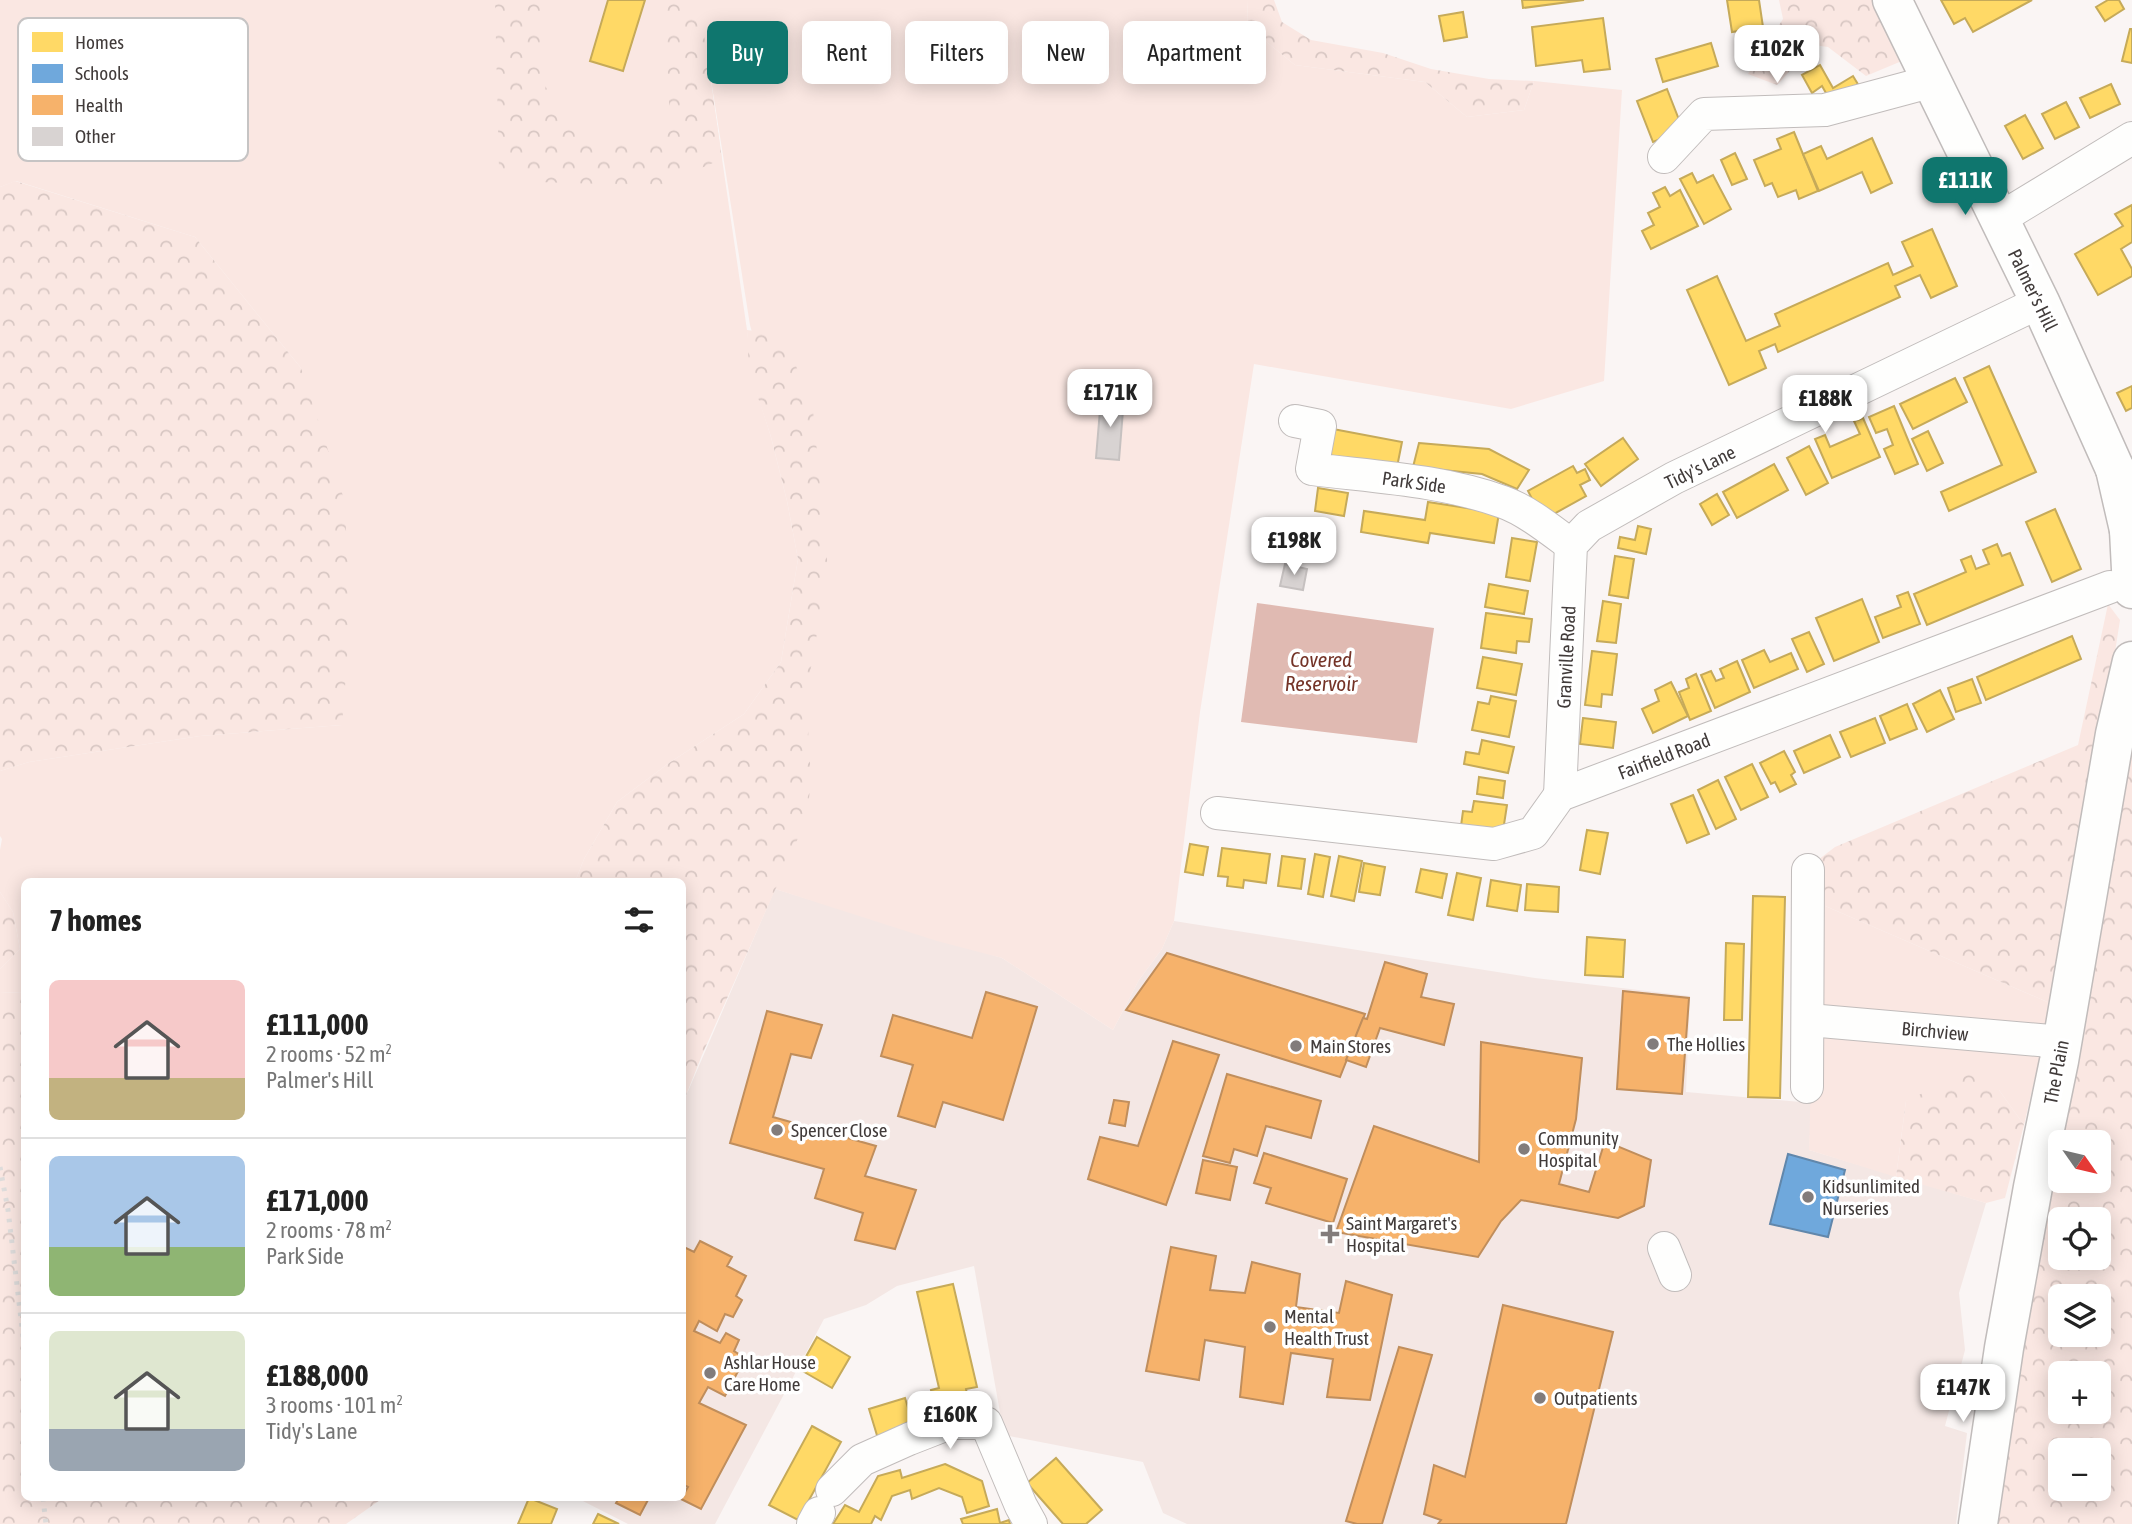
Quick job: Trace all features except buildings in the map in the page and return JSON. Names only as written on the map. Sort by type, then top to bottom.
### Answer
[{"type":"main road","name":"Palmer's Hill","points":[[1892,0],[2040,302],[2127,507]]},
{"type":"main road","points":[[2121,588],[2127,507]]},
{"type":"main road","name":"The Plain","points":[[1978,1524],[2004,1348],[2062,1042],[2115,734],[2132,661]]},
{"type":"street","points":[[1664,157],[1704,114],[1825,110],[1933,81]]},
{"type":"street","points":[[1999,219],[2132,138]]},
{"type":"street","name":"Tidy's Lane","points":[[1580,536],[1674,478],[2040,302]]},
{"type":"street","name":"Park Side","points":[[1295,421],[1320,426],[1312,469],[1443,485],[1506,503],[1548,528],[1580,536]]},
{"type":"street","name":"Granville Road","points":[[1560,795],[1580,536]]},
{"type":"street","name":"Fairfield Road","points":[[1560,795],[2121,588]]},
{"type":"street","points":[[1217,813],[1494,845],[1533,833],[1560,795]]},
{"type":"street","points":[[1807,1087],[1808,870]]},
{"type":"street","name":"Birchview","points":[[1809,1020],[2062,1042]]},
{"type":"street","points":[[821,1509],[862,1460],[950,1423],[986,1423],[1031,1524]]},
{"type":"shaded area","name":"Saint Margaret's Hospital","points":[[775,889],[1002,958],[1113,1030],[1139,980],[1162,949],[1174,921],[1535,978],[1690,996],[1686,1092],[1812,1103],[1809,1150],[1986,1203],[1959,1293],[1965,1350],[1945,1426],[1967,1433],[1956,1524],[1187,1524],[1163,1513],[1143,1462],[1004,1435],[974,1266],[897,1286],[866,1305],[824,1319],[715,1524],[628,1524],[583,1501],[686,1501],[686,1096]]},
{"type":"green space","points":[[0,0],[1248,0],[1247,21],[1123,21],[1123,84],[1266,84],[1266,41],[1295,65],[1425,82],[1467,117],[1524,110],[1534,81],[1622,90],[1604,381],[1511,409],[1254,364],[1200,712],[1174,921],[1162,949],[1139,980],[1113,1030],[1002,958],[937,941],[775,889],[800,673],[808,541],[750,325],[712,84],[788,84],[788,21],[707,21],[707,55],[705,42],[707,84],[711,84],[752,377],[771,437],[798,559],[781,662],[744,714],[669,763],[617,802],[584,859],[577,878],[21,878],[21,993],[0,992],[0,969],[20,949],[13,912],[0,892],[0,771],[29,762],[200,736],[342,725],[301,368],[195,237],[16,181],[0,187]]},
{"type":"green space","points":[[495,0],[540,0],[541,77],[562,120],[601,140],[642,141],[670,125],[666,27],[653,0],[699,0],[707,55],[707,84],[711,84],[722,159],[660,186],[538,182],[499,170]]},
{"type":"green space","points":[[1248,0],[1274,0],[1282,22],[1311,40],[1383,53],[1431,69],[1489,79],[1534,81],[1524,110],[1467,117],[1425,82],[1295,65],[1266,41],[1266,21],[1247,21]]},
{"type":"green space","points":[[1779,0],[1881,0],[1909,58],[1866,76],[1828,47],[1813,45],[1777,85],[1748,74],[1783,19]]},
{"type":"green space","points":[[15,181],[195,237],[301,368],[343,496],[352,597],[342,725],[200,736],[29,762],[0,771],[0,187]]},
{"type":"green space","points":[[747,330],[769,333],[786,340],[813,410],[828,570],[806,696],[811,779],[807,818],[686,1095],[686,878],[577,878],[584,859],[617,802],[669,763],[744,714],[781,662],[798,559],[771,437],[749,370]]},
{"type":"green space","points":[[2108,604],[2120,620],[2102,735],[2052,1004],[1816,902],[1818,860],[1835,847],[2078,745]]},
{"type":"green space","points":[[2132,714],[2132,1524],[1988,1524],[2048,1186],[2048,1194],[2111,1193],[2111,1130],[2058,1130]]},
{"type":"green space","points":[[0,892],[13,912],[20,949],[0,969]]},
{"type":"green space","points":[[1816,902],[2052,1004],[2024,1125],[1999,1090],[1906,1101],[1896,1177],[1809,1150]]},
{"type":"green space","points":[[0,992],[21,993],[21,1501],[379,1501],[346,1524],[0,1524]]},
{"type":"green space","points":[[1967,1072],[1999,1090],[2024,1125],[2005,1198],[1986,1203],[1896,1177],[1906,1101]]},
{"type":"water","name":"Covered Reservoir","points":[[1257,603],[1434,628],[1417,743],[1241,722]]},
{"type":"railway","points":[[0,1167],[21,1319]]},
{"type":"railway","points":[[43,1501],[46,1524]]},
{"type":"place","name":"The Hollies","points":[[1653,1044]]},
{"type":"place","name":"Main Stores","points":[[1296,1046]]},
{"type":"place","name":"Spencer Close","points":[[777,1130]]},
{"type":"place","name":"Community Hospital","points":[[1524,1149]]},
{"type":"place","name":"Kidsunlimited Nurseries","points":[[1808,1197]]},
{"type":"place","name":"Saint Margaret's Hospital","points":[[1330,1234]]},
{"type":"place","name":"Mental Health Trust","points":[[1270,1327]]},
{"type":"place","name":"Ashlar House Care Home","points":[[710,1373]]},
{"type":"place","name":"Outpatients","points":[[1540,1398]]}]
